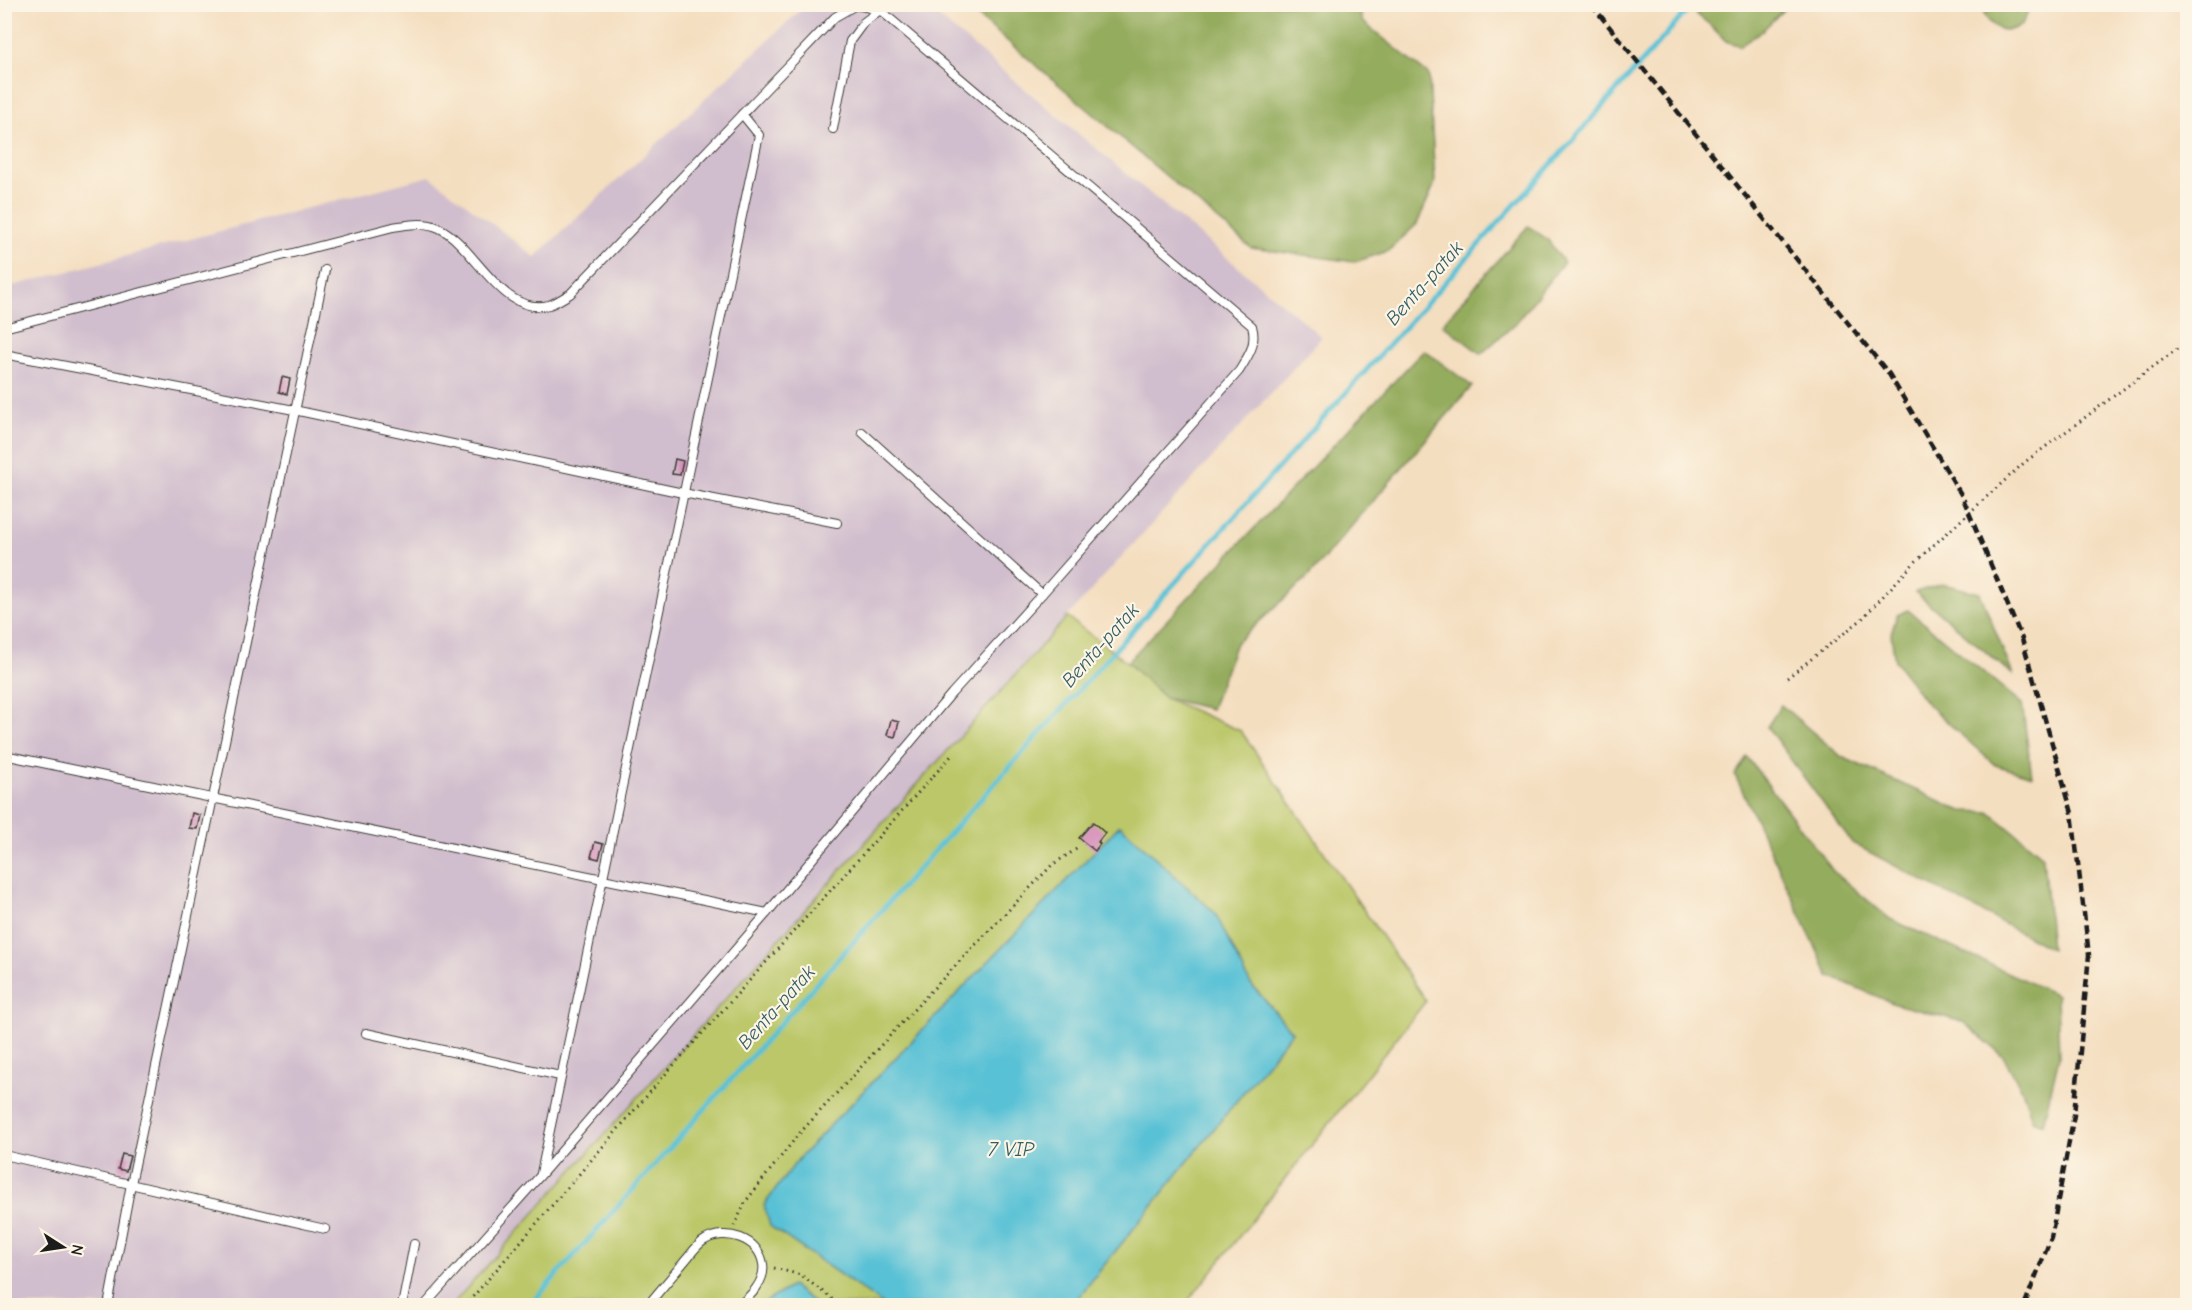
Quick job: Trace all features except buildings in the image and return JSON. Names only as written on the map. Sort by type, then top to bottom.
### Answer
[{"type":"lane","points":[[4,328],[393,227],[419,223],[437,227],[453,237],[508,295],[528,305],[550,305],[570,294],[835,17],[856,5],[880,10],[1252,326],[1256,338],[1251,352],[1239,371],[937,711],[767,913],[540,1176],[424,1305]]},
{"type":"lane","points":[[833,129],[850,41],[864,22],[880,10]]},
{"type":"lane","points":[[540,1176],[759,135],[742,114]]},
{"type":"lane","points":[[108,1305],[131,1184],[325,270]]},
{"type":"lane","points":[[4,354],[294,410],[683,493],[837,523]]},
{"type":"lane","points":[[862,432],[1042,594]]},
{"type":"lane","points":[[4,755],[767,913]]},
{"type":"lane","points":[[366,1033],[560,1076]]},
{"type":"lane","points":[[4,1155],[325,1229]]},
{"type":"lane","points":[[647,1305],[703,1240],[720,1234],[740,1237],[755,1248],[763,1264],[761,1280],[750,1298],[738,1305]]},
{"type":"lane","points":[[402,1305],[414,1244]]},
{"type":"path","points":[[1787,678],[1861,620],[1914,562],[2025,462],[2187,341]]},
{"type":"path","points":[[465,1305],[670,1069],[952,755]]},
{"type":"path","points":[[730,1235],[746,1201],[798,1135],[932,990],[1053,865],[1078,848]]},
{"type":"path","points":[[763,1264],[801,1275],[841,1305]]},
{"type":"shaded area","points":[[923,4],[1322,337],[1067,617],[451,1305],[5,1306],[5,288],[430,176],[535,257],[806,5]]},
{"type":"green space","points":[[965,5],[1359,5],[1362,21],[1429,75],[1435,183],[1417,224],[1388,251],[1355,262],[1251,248]]},
{"type":"green space","points":[[1703,5],[1788,5],[1762,31],[1740,46],[1726,41],[1695,13]]},
{"type":"green space","points":[[1981,5],[2028,5],[2028,12],[2022,25],[2003,30],[1990,22]]},
{"type":"green space","points":[[1528,226],[1547,239],[1564,262],[1516,323],[1481,354],[1442,324]]},
{"type":"green space","points":[[1424,350],[1472,386],[1308,577],[1236,643],[1211,709],[1165,698],[1127,662]]},
{"type":"green space","points":[[1942,584],[1980,593],[2013,675],[1915,592]]},
{"type":"green space","points":[[1908,610],[2022,704],[2032,776],[1995,765],[1926,703],[1895,661],[1891,634],[1897,615]]},
{"type":"green space","points":[[1067,617],[1127,662],[1165,698],[1241,731],[1426,1001],[1185,1305],[1072,1305],[1292,1032],[1250,983],[1215,913],[1120,825],[800,1157],[765,1205],[770,1226],[884,1305],[817,1305],[792,1286],[761,1305],[451,1306]]},
{"type":"green space","points":[[1781,705],[1842,757],[1962,811],[1989,812],[2043,856],[2051,949],[1852,843],[1767,727]]},
{"type":"green space","points":[[1747,757],[1833,871],[1890,919],[2057,995],[2059,1057],[2043,1124],[2032,1120],[2023,1092],[2003,1056],[1963,1022],[1895,1004],[1829,976],[1735,775]]},
{"type":"water","name":"7 VIP","points":[[1120,825],[1215,913],[1250,983],[1292,1032],[1072,1305],[884,1305],[770,1226],[764,1205],[800,1157]]},
{"type":"water","points":[[792,1286],[817,1305],[761,1305]]},
{"type":"waterway","name":"Benta-patak","points":[[529,1306],[1693,4]]},
{"type":"railway","points":[[1591,4],[1889,374],[1962,496],[2022,639],[2072,813],[2089,955],[2074,1115],[2051,1238],[2024,1306]]}]
